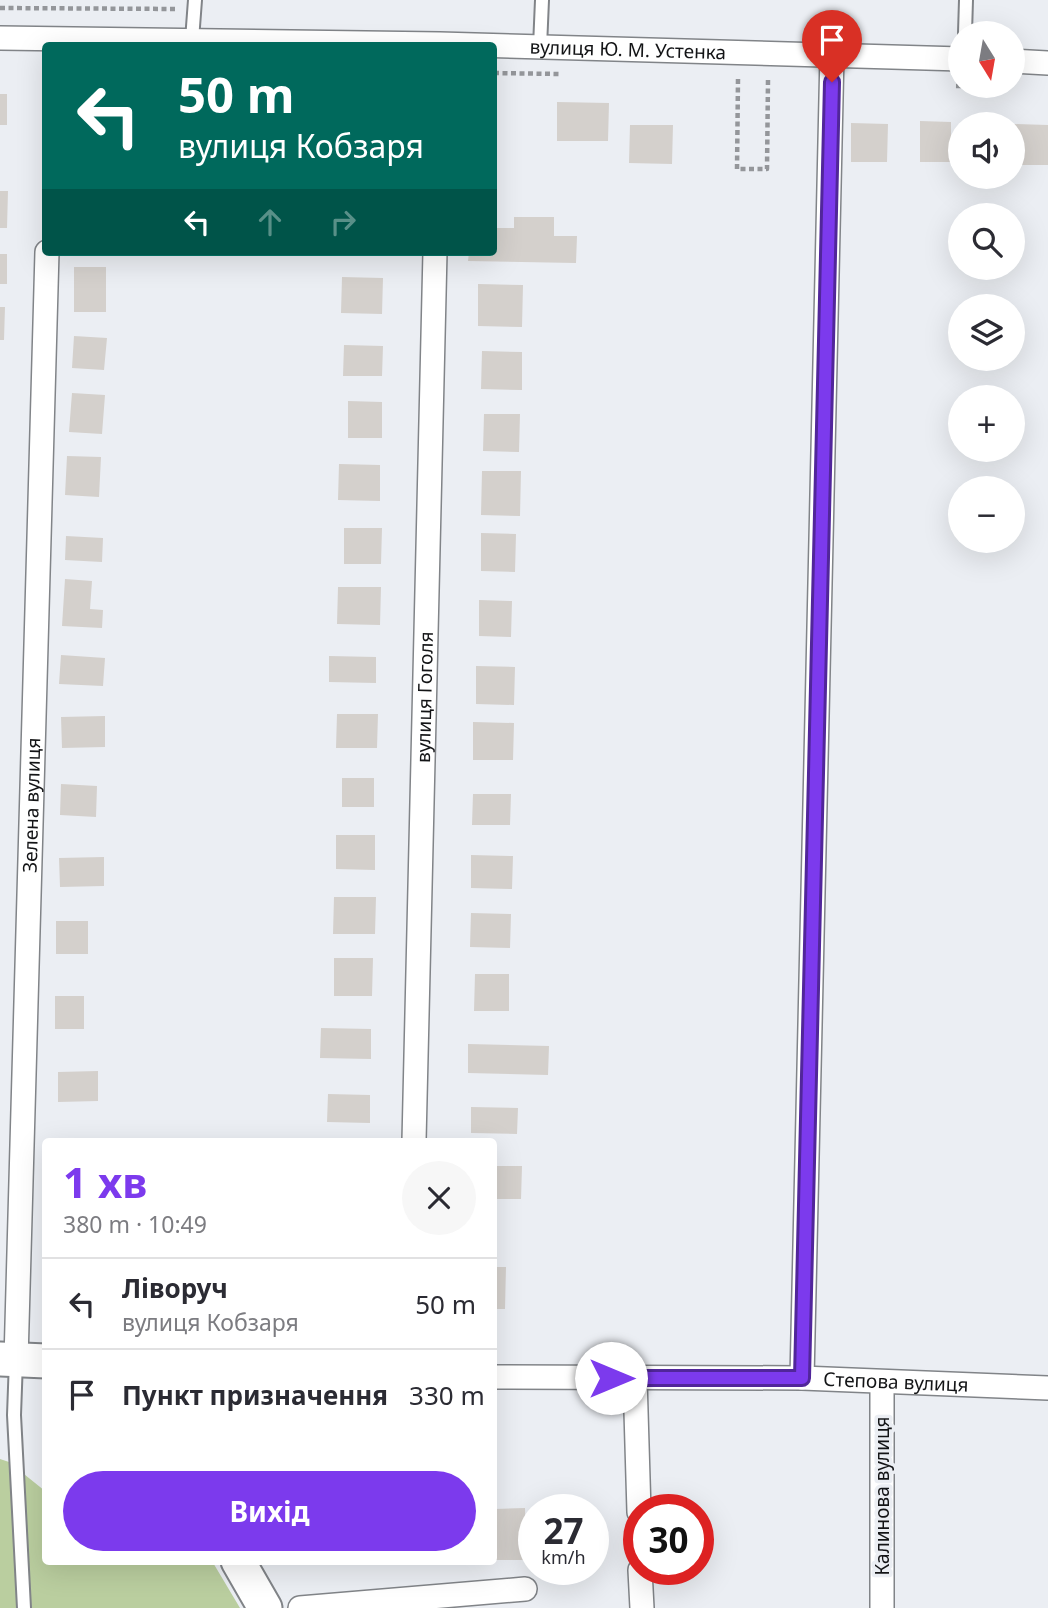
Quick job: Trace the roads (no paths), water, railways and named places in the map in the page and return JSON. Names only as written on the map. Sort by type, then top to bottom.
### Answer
[{"type":"street","name":"вулиця Ю. М. Устенка","points":[[0,38],[53,42],[291,42]]},
{"type":"street","name":"вулиця Ю. М. Устенка","points":[[497,46],[948,59]]},
{"type":"street","points":[[802,1378],[832,54]]},
{"type":"street","points":[[1026,61],[1048,62]]},
{"type":"street","name":"Зелена вулиця","points":[[21,1360],[47,256]]},
{"type":"street","name":"вулиця Гоголя","points":[[414,1138],[435,256]]},
{"type":"street","name":"Степова вулиця","points":[[497,1377],[802,1378],[1048,1388]]},
{"type":"street","points":[[635,1378],[638,1494]]},
{"type":"street","name":"Калинова вулиця","points":[[882,1383],[882,1608]]},
{"type":"street","points":[[240,1565],[265,1608]]},
{"type":"street","points":[[641,1585],[642,1608]]},
{"type":"street","points":[[300,1608],[525,1589]]},
{"type":"lane","points":[[540,47],[542,0]]},
{"type":"lane","points":[[965,21],[966,0]]},
{"type":"lane","points":[[191,40],[195,5]]},
{"type":"lane","points":[[21,1360],[14,1415],[24,1608]]}]
